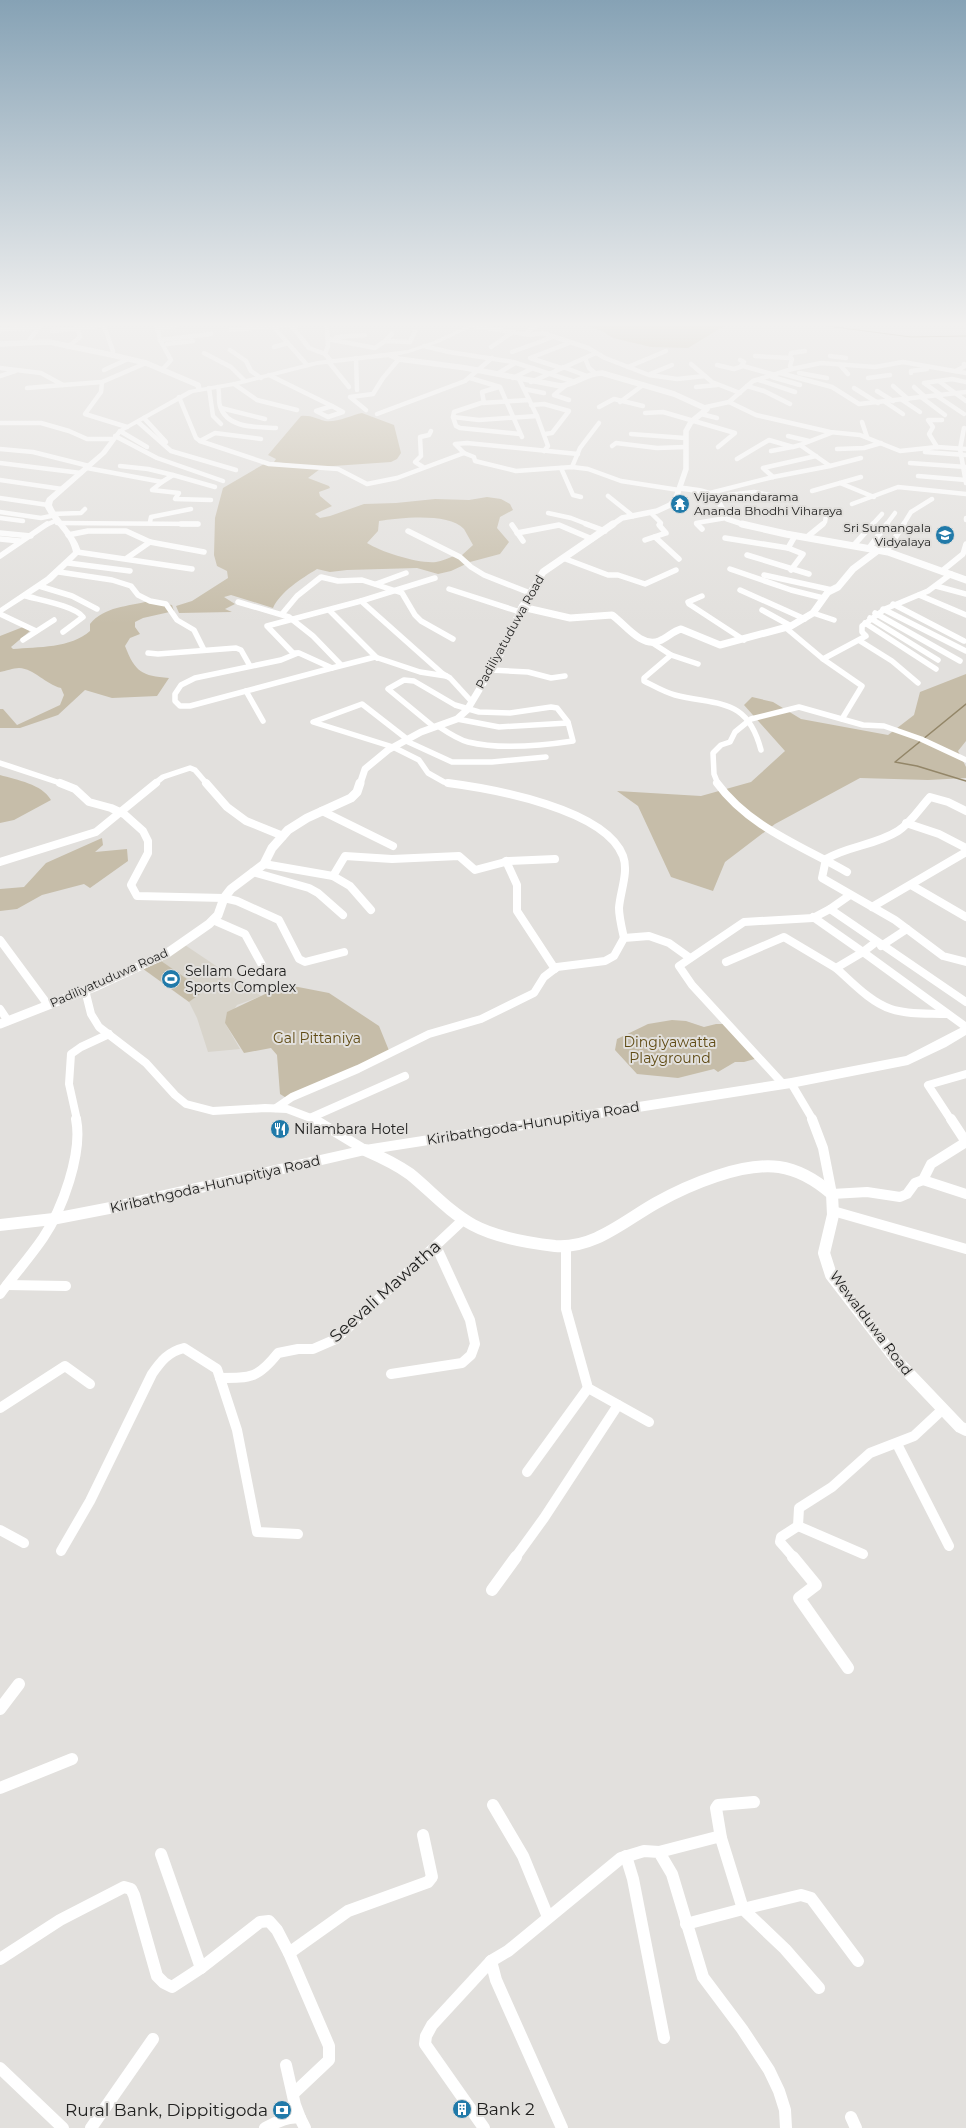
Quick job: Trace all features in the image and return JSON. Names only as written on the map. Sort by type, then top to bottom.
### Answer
[{"type":"main road","points":[[0,613],[59,572],[77,552],[77,547],[54,518],[48,505],[50,500],[104,453],[116,436],[131,425]]},
{"type":"main road","name":"Kiribathgoda-Hunupitiya Road","points":[[0,1225],[53,1218],[115,1207],[365,1150],[787,1084],[908,1060],[942,1044],[966,1028]]},
{"type":"street","points":[[49,425],[69,431],[87,439],[116,436],[161,456],[226,477]]},
{"type":"street","points":[[122,425],[127,427]]},
{"type":"street","points":[[142,425],[171,451],[236,470]]},
{"type":"street","points":[[151,425],[166,442]]},
{"type":"street","points":[[191,425],[196,438],[200,440],[269,464],[338,469],[366,484],[397,478],[423,467],[464,453]]},
{"type":"street","points":[[252,425],[276,428]]},
{"type":"street","points":[[456,425],[460,428],[521,436],[516,425]]},
{"type":"street","points":[[541,425],[548,446],[544,450]]},
{"type":"street","points":[[545,434],[552,433],[558,425]]},
{"type":"street","points":[[572,467],[578,454],[597,425]]},
{"type":"street","name":"Padiliyatuduwa Road","points":[[0,1024],[85,990],[166,954],[218,915],[224,898],[231,889],[264,864],[272,848],[288,830],[307,818],[344,802],[355,795],[365,769],[393,747],[405,740],[457,719],[467,710],[500,655],[521,610],[543,572],[622,518],[651,513],[670,505],[676,498],[686,461],[685,442],[690,425]]},
{"type":"street","points":[[703,425],[735,434],[718,447]]},
{"type":"street","points":[[801,425],[834,433],[851,433],[867,437],[894,449],[964,455]]},
{"type":"street","points":[[863,425],[867,437]]},
{"type":"street","points":[[932,425],[933,427],[929,434],[937,447]]},
{"type":"street","points":[[918,476],[966,481],[964,455],[960,449],[964,428]]},
{"type":"street","points":[[423,467],[415,462],[421,456],[420,438],[429,435],[431,431]]},
{"type":"street","points":[[200,440],[215,433],[262,439]]},
{"type":"street","points":[[771,451],[794,447],[834,433]]},
{"type":"street","points":[[631,434],[685,442]]},
{"type":"street","points":[[116,436],[162,460],[222,481]]},
{"type":"street","points":[[788,436],[809,441]]},
{"type":"street","points":[[645,438],[685,442]]},
{"type":"street","points":[[737,459],[769,440],[794,447]]},
{"type":"street","points":[[612,446],[616,443],[657,448],[685,442]]},
{"type":"street","points":[[578,454],[467,443],[455,444],[464,453],[474,457],[475,461],[516,471],[572,467],[595,470],[612,478],[634,484],[679,489],[713,495],[748,492],[770,495]]},
{"type":"street","points":[[837,449],[864,448],[881,443]]},
{"type":"street","points":[[800,445],[830,466]]},
{"type":"street","points":[[908,451],[937,447],[966,449]]},
{"type":"street","points":[[0,449],[33,452],[85,469]]},
{"type":"street","points":[[773,477],[763,470],[763,468],[816,456]]},
{"type":"street","points":[[713,495],[773,477],[830,466],[861,458]]},
{"type":"street","points":[[0,459],[40,466]]},
{"type":"street","points":[[0,463],[85,469],[162,482]]},
{"type":"street","points":[[910,463],[965,467]]},
{"type":"street","points":[[120,466],[148,469],[215,487]]},
{"type":"street","points":[[561,468],[573,495],[580,497]]},
{"type":"street","points":[[173,475],[152,490],[179,492],[175,499],[211,500]]},
{"type":"street","points":[[0,476],[16,481]]},
{"type":"street","points":[[812,491],[861,477]]},
{"type":"street","points":[[0,480],[16,481],[62,489]]},
{"type":"street","points":[[840,483],[874,497]]},
{"type":"street","points":[[852,504],[898,487],[966,494]]},
{"type":"street","points":[[713,495],[725,510],[726,518]]},
{"type":"street","points":[[608,496],[634,516]]},
{"type":"street","points":[[0,498],[48,505]]},
{"type":"street","points":[[886,552],[911,512],[932,499]]},
{"type":"street","points":[[0,556],[20,541],[31,536],[54,518],[81,513],[85,509]]},
{"type":"street","points":[[150,522],[151,517],[168,514],[176,510],[191,509]]},
{"type":"street","points":[[0,512],[41,518],[198,524]]},
{"type":"street","points":[[548,513],[571,518],[605,531]]},
{"type":"street","points":[[644,540],[666,533],[659,525],[662,523],[660,520],[651,513]]},
{"type":"street","points":[[869,548],[895,513]]},
{"type":"street","points":[[853,546],[882,514]]},
{"type":"street","points":[[808,537],[824,522],[826,516]]},
{"type":"street","points":[[0,518],[47,524]]},
{"type":"street","points":[[702,529],[696,523],[726,518],[736,523],[795,536],[808,537],[886,552],[966,580]]},
{"type":"street","points":[[512,525],[523,541]]},
{"type":"street","points":[[517,533],[559,525],[592,539]]},
{"type":"street","points":[[68,535],[88,531],[120,530],[126,531],[150,542],[204,552]]},
{"type":"street","points":[[408,531],[460,557],[468,562],[470,566],[481,572],[530,593]]},
{"type":"street","points":[[0,533],[31,536]]},
{"type":"street","points":[[788,548],[795,536]]},
{"type":"street","points":[[655,537],[679,559]]},
{"type":"street","points":[[725,538],[788,548],[803,554],[791,570]]},
{"type":"street","points":[[0,539],[20,541]]},
{"type":"street","points":[[127,558],[150,542]]},
{"type":"street","points":[[942,571],[963,554],[966,544]]},
{"type":"street","points":[[0,546],[10,548]]},
{"type":"street","points":[[651,642],[660,641],[681,629],[716,644],[724,644],[744,640],[788,627],[805,619],[813,613],[823,598],[838,587],[858,564],[877,551]]},
{"type":"street","points":[[77,552],[127,558],[192,569]]},
{"type":"street","points":[[747,555],[776,566],[809,574]]},
{"type":"street","points":[[563,558],[608,575],[618,575],[645,584],[676,570]]},
{"type":"street","points":[[68,563],[130,571]]},
{"type":"street","points":[[730,569],[791,590],[823,598]]},
{"type":"street","points":[[59,572],[112,580],[131,586],[138,595],[150,601],[166,604],[172,610],[177,620],[194,630],[204,650]]},
{"type":"street","points":[[376,584],[406,573]]},
{"type":"street","points":[[823,659],[860,641],[866,636],[862,632],[862,626],[875,613],[893,604],[919,595],[936,586],[951,574]]},
{"type":"street","points":[[764,575],[806,585],[824,587],[832,590]]},
{"type":"street","points":[[282,614],[296,596],[321,577],[338,581],[362,580],[402,593],[415,616],[421,621],[453,638]]},
{"type":"street","points":[[332,668],[299,653],[293,653],[267,626],[361,601],[435,578]]},
{"type":"street","points":[[39,586],[72,596],[97,609]]},
{"type":"street","points":[[936,586],[966,594]]},
{"type":"street","points":[[449,589],[521,610],[570,618],[612,615],[639,638],[651,642],[671,655],[698,664]]},
{"type":"street","points":[[740,590],[805,619]]},
{"type":"street","points":[[919,595],[966,615]]},
{"type":"street","points":[[26,596],[70,609],[82,615],[83,617],[63,632]]},
{"type":"street","points":[[702,596],[688,602],[689,604],[744,640]]},
{"type":"street","points":[[361,601],[446,676],[472,702]]},
{"type":"street","points":[[238,602],[266,613],[282,614],[293,619],[320,644],[340,666]]},
{"type":"street","points":[[893,604],[964,641]]},
{"type":"street","points":[[883,609],[966,651]]},
{"type":"street","points":[[329,610],[377,658],[420,672],[446,676]]},
{"type":"street","points":[[762,610],[788,627],[823,659],[862,686],[842,719]]},
{"type":"street","points":[[0,613],[36,631]]},
{"type":"street","points":[[813,613],[834,620]]},
{"type":"street","points":[[875,613],[960,660]]},
{"type":"street","points":[[870,618],[938,660]]},
{"type":"street","points":[[24,640],[54,620]]},
{"type":"street","points":[[865,623],[936,669]]},
{"type":"street","points":[[860,641],[892,661],[918,683]]},
{"type":"street","points":[[148,653],[236,648],[241,650],[250,666]]},
{"type":"street","points":[[299,653],[281,660],[195,678],[181,686],[175,694],[175,701],[180,706],[190,706],[332,668],[377,658]]},
{"type":"street","points":[[671,655],[644,678],[644,681],[675,694],[725,704],[739,712],[758,733],[761,750]]},
{"type":"street","points":[[491,670],[504,673],[528,672],[551,679],[565,676]]},
{"type":"street","points":[[404,680],[414,681],[467,710],[499,714],[551,706],[561,711],[568,723],[573,741],[542,744],[490,745],[469,742],[436,727],[388,689],[404,680]]},
{"type":"street","points":[[246,691],[263,721]]},
{"type":"street","points":[[276,1108],[292,1097],[358,1069],[429,1034],[481,1019],[534,993],[544,977],[555,968],[605,961],[614,956],[624,938],[619,909],[625,869],[623,856],[608,835],[594,824],[573,813],[473,786],[444,782],[428,773],[422,764],[393,747],[313,722],[362,704],[386,721],[405,740],[452,762],[492,762],[546,757]]},
{"type":"street","points":[[847,872],[826,859],[785,840],[751,817],[730,797],[716,780],[713,753],[721,745],[730,742],[735,732],[748,721],[798,707],[870,726],[884,726],[921,739],[966,760]]},
{"type":"street","points":[[457,719],[485,727],[501,728],[568,723]]},
{"type":"street","points":[[0,763],[26,770],[74,788],[80,797],[94,805],[113,808],[140,826],[148,842],[146,862],[136,875],[131,885],[137,896],[224,898],[236,901],[279,920],[299,959],[306,962],[344,952]]},
{"type":"street","points":[[0,862],[96,832],[154,783],[163,777],[190,768],[195,770],[227,807],[240,816],[282,836]]},
{"type":"street","points":[[966,811],[948,802],[930,797],[899,830],[884,837],[836,852],[826,859],[822,878],[907,929],[943,956],[966,962]]},
{"type":"street","points":[[322,811],[393,846]]},
{"type":"street","points":[[906,823],[939,834],[966,848]]},
{"type":"street","points":[[872,908],[966,852]]},
{"type":"street","points":[[333,876],[345,856],[392,859],[459,856],[472,870],[506,861],[555,859]]},
{"type":"street","points":[[506,861],[515,878],[517,887],[517,911],[555,968]]},
{"type":"street","points":[[264,864],[333,876],[350,886],[371,910]]},
{"type":"street","points":[[253,872],[308,888],[318,893],[343,915]]},
{"type":"street","points":[[911,885],[966,917]]},
{"type":"street","points":[[624,938],[649,936],[669,943],[690,958],[744,922],[813,917],[830,909],[850,895]]},
{"type":"street","points":[[830,909],[879,944],[966,1002]]},
{"type":"street","points":[[813,917],[949,1014],[966,1028]]},
{"type":"street","points":[[213,920],[244,934],[262,965]]},
{"type":"street","points":[[836,968],[907,929]]},
{"type":"street","points":[[726,962],[784,937],[836,968],[885,1007],[906,1012],[926,1011],[949,1014]]},
{"type":"street","points":[[1,944],[48,1005]]},
{"type":"street","name":"Wewalduwa Road","points":[[690,958],[679,966],[692,985],[787,1084],[814,1122],[823,1148],[832,1194],[833,1211],[824,1253],[831,1275],[898,1362],[960,1427],[966,1430]]},
{"type":"street","points":[[85,990],[89,1010],[96,1023],[152,1068],[176,1098],[191,1107],[208,1111],[276,1108],[298,1113],[310,1118],[365,1150],[399,1166],[474,1226],[497,1234],[566,1247],[582,1244],[608,1232],[656,1203],[695,1185],[724,1175],[770,1166],[800,1172],[823,1186],[832,1194],[867,1192],[900,1197],[907,1194],[915,1183],[923,1180],[966,1194]]},
{"type":"street","points":[[0,1009],[8,1020]]},
{"type":"street","points":[[0,1294],[44,1237],[68,1188],[76,1154],[78,1127],[68,1084],[71,1054],[81,1047],[109,1034]]},
{"type":"street","points":[[923,1180],[931,1164],[966,1142],[928,1085],[966,1074]]},
{"type":"street","points":[[310,1118],[405,1076]]},
{"type":"street","points":[[833,1211],[966,1248]]},
{"type":"street","name":"Seevali Mawatha","points":[[220,1378],[238,1378],[257,1375],[266,1368],[278,1353],[298,1349],[313,1349],[330,1342],[464,1219]]},
{"type":"street","points":[[391,1374],[462,1363],[471,1355],[475,1344],[470,1320],[436,1246]]},
{"type":"street","points":[[527,1472],[588,1388],[582,1358],[566,1309],[566,1247]]},
{"type":"street","points":[[6,1285],[66,1286]]},
{"type":"street","points":[[61,1551],[90,1501],[152,1374],[164,1357],[174,1350],[184,1348],[217,1369],[237,1430],[257,1532],[298,1534]]},
{"type":"street","points":[[0,1408],[60,1368],[66,1366],[90,1384]]},
{"type":"street","points":[[588,1388],[649,1422]]},
{"type":"street","points":[[492,1590],[544,1518],[618,1405]]},
{"type":"street","points":[[798,1526],[799,1508],[832,1487],[870,1453],[897,1444],[925,1428],[943,1409]]},
{"type":"street","points":[[897,1444],[949,1546]]},
{"type":"street","points":[[798,1526],[863,1554]]},
{"type":"street","points":[[798,1526],[781,1537],[780,1542],[816,1585],[814,1589],[799,1598],[848,1668]]},
{"type":"street","points":[[0,1530],[24,1543]]},
{"type":"street","points":[[0,1709],[19,1684]]},
{"type":"street","points":[[0,1788],[72,1759]]},
{"type":"street","points":[[754,1802],[718,1805],[716,1808],[721,1838],[743,1909],[785,1949],[819,1988]]},
{"type":"street","points":[[494,1805],[522,1856],[548,1917]]},
{"type":"street","points":[[289,1953],[348,1911],[428,1882],[432,1877],[423,1835]]},
{"type":"street","points":[[484,2128],[425,2044],[426,2036],[432,2025],[491,1961],[508,1951],[548,1917],[567,1904],[597,1876],[621,1858],[644,1851],[660,1852],[717,1837],[721,1838]]},
{"type":"street","points":[[660,1852],[672,1874],[697,1962],[703,1977],[772,2073],[784,2102],[786,2128]]},
{"type":"street","points":[[161,1854],[201,1968]]},
{"type":"street","points":[[626,1856],[633,1879],[664,2038]]},
{"type":"street","points":[[0,1959],[36,1934],[99,1898],[124,1887],[130,1889],[134,1895],[157,1976],[164,1984],[172,1986],[201,1968],[260,1922],[269,1921],[277,1930],[289,1953],[329,2046],[329,2060],[293,2094]]},
{"type":"street","points":[[686,1924],[801,1895],[811,1898],[858,1961]]},
{"type":"street","points":[[491,1961],[496,1980],[562,2128]]},
{"type":"street","points":[[90,2128],[153,2039]]},
{"type":"street","points":[[286,2064],[302,2123]]},
{"type":"street","points":[[0,2068],[63,2128]]},
{"type":"street","points":[[265,2128],[287,2118],[302,2123]]},
{"type":"shaded area","points":[[182,943],[261,996],[237,1005],[225,1023],[240,1049],[208,1052],[197,1018],[189,1002],[203,991],[157,958]]},
{"type":"green space","points":[[293,425],[394,425],[401,453],[397,459],[391,462],[319,467],[274,462],[276,459],[268,455]]},
{"type":"green space","points":[[264,464],[320,469],[308,478],[329,486],[330,488],[319,492],[320,496],[332,506],[315,514],[320,518],[364,504],[396,503],[435,499],[469,500],[487,497],[501,499],[510,504],[513,510],[500,517],[497,528],[509,542],[500,554],[470,562],[461,556],[473,545],[464,529],[457,524],[436,518],[411,518],[379,521],[378,531],[367,543],[373,546],[400,557],[420,561],[436,562],[454,556],[466,564],[451,571],[438,574],[417,568],[347,570],[330,572],[317,569],[298,581],[286,591],[273,608],[231,595],[224,597],[235,604],[225,609],[232,612],[179,613],[176,606],[192,601],[228,578],[227,571],[217,566],[214,555],[215,518],[223,488]]},
{"type":"green space","points":[[149,601],[172,605],[174,611],[143,618],[135,622],[135,627],[140,634],[130,638],[125,646],[132,662],[141,671],[152,676],[169,678],[157,696],[112,698],[85,690],[58,715],[20,728],[0,728],[0,709],[3,709],[17,725],[60,705],[64,695],[61,688],[25,669],[17,668],[0,672],[0,636],[23,627],[31,630],[11,647],[13,649],[64,644],[82,637],[90,631],[90,624],[96,618],[109,610]]},
{"type":"green space","points":[[966,674],[966,741],[958,751],[966,767],[966,778],[928,780],[860,778],[775,824],[725,862],[713,891],[671,877],[638,806],[617,791],[701,796],[751,782],[785,751],[744,705],[752,697],[773,702],[801,719],[888,735],[914,715],[920,692]]},
{"type":"green space","points":[[0,775],[35,786],[42,790],[51,800],[14,820],[0,823]]},
{"type":"green space","points":[[102,838],[103,845],[95,852],[127,849],[128,861],[90,888],[84,884],[42,895],[17,909],[0,911],[0,889],[24,887],[46,863]]},
{"type":"green space","name":"Sellam Gedara Sports Complex","points":[[157,958],[204,991],[189,1002],[139,966]]},
{"type":"green space","name":"Gal Pittaniya","points":[[293,986],[329,993],[379,1026],[390,1053],[288,1099],[280,1094],[277,1055],[271,1048],[244,1053],[225,1023],[227,1012],[280,987]]},
{"type":"green space","name":"Dingiyawatta Playground","points":[[672,1020],[686,1021],[704,1027],[716,1024],[728,1024],[758,1058],[744,1062],[735,1062],[718,1072],[714,1069],[678,1078],[637,1074],[615,1050],[617,1039],[648,1024]]},
{"type":"waterway","points":[[966,704],[895,762],[917,766],[966,781]]},
{"type":"place","name":"Vijayanandarama Ananda Bhodhi Viharaya","points":[[680,504]]},
{"type":"place","name":"Sri Sumangala Vidyalaya","points":[[945,535]]},
{"type":"place","name":"Sellam Gedara Sports Complex","points":[[171,979]]},
{"type":"place","name":"Nilambara Hotel","points":[[280,1129]]},
{"type":"place","name":"Bank 2","points":[[462,2109]]},
{"type":"place","name":"Rural Bank, Dippitigoda","points":[[282,2110]]}]
